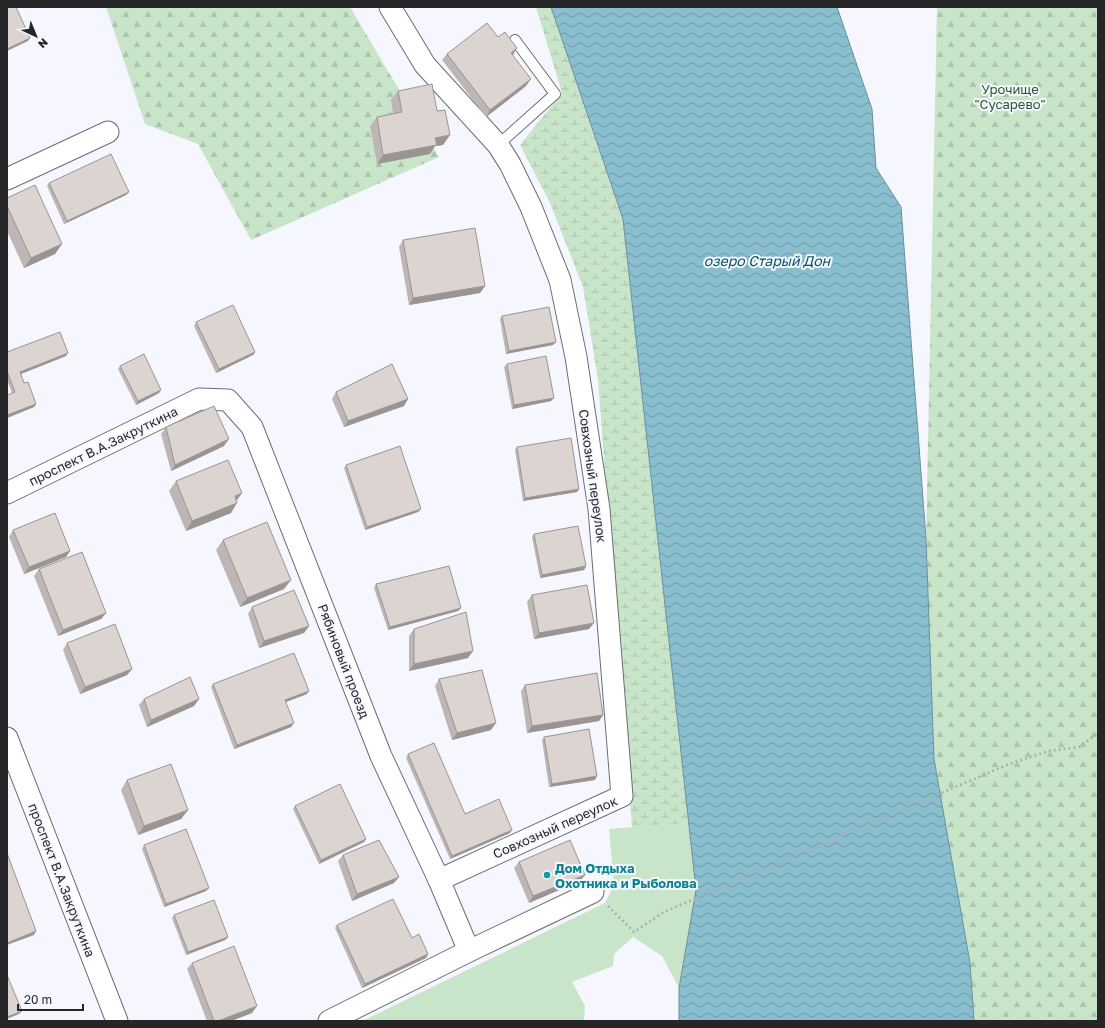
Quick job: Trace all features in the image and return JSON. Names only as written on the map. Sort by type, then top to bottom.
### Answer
[{"type":"street","name":"Совхозный переулок","points":[[390,7],[425,65],[498,145],[510,164],[531,207],[560,280],[576,357],[599,509],[622,796],[439,880]]},
{"type":"street","points":[[7,179],[108,132]]},
{"type":"street","name":"Рябиновый проезд","points":[[199,399],[228,400],[252,427],[381,756],[439,880],[469,950]]},
{"type":"street","name":"проспект В.А.Закруткина","points":[[7,493],[199,399]]},
{"type":"street","name":"проспект В.А.Закруткина","points":[[7,738],[117,1021]]},
{"type":"street","points":[[329,1021],[469,950],[593,892]]},
{"type":"lane","points":[[498,145],[555,94],[515,40]]},
{"type":"path","points":[[593,892],[634,932],[664,912],[1009,764],[1049,751],[1079,747],[1098,733]]},
{"type":"green space","points":[[106,7],[350,7],[439,157],[251,240],[198,144],[145,124]]},
{"type":"green space","points":[[536,7],[551,7],[623,219],[689,823],[632,828],[598,380],[583,287],[550,203],[520,145],[562,93]]},
{"type":"green space","name":"Урочище \"Сусарево\"","points":[[937,7],[1098,7],[1098,1021],[974,1021],[970,963],[934,759],[926,539]]},
{"type":"green space","points":[[689,823],[696,890],[679,988],[662,956],[633,937],[614,954],[613,966],[572,982],[585,1006],[584,1021],[362,1021],[605,903],[614,885],[609,829]]},
{"type":"water","name":"озеро Старый Дон","points":[[551,7],[837,7],[872,109],[876,168],[901,207],[926,539],[934,759],[970,963],[974,1021],[679,1021],[679,988],[696,890],[623,219]]},
{"type":"building","points":[[7,7],[16,7],[30,38],[7,49]]},
{"type":"building","points":[[487,23],[498,37],[505,32],[517,48],[511,53],[531,79],[490,110],[447,54]]},
{"type":"building","points":[[432,84],[437,111],[445,110],[450,135],[435,138],[437,145],[383,155],[377,117],[402,112],[398,91]]},
{"type":"building","points":[[111,154],[129,192],[67,221],[49,183]]},
{"type":"building","points":[[35,185],[62,244],[31,258],[7,206],[7,198]]},
{"type":"building","points":[[475,228],[485,286],[413,298],[403,240]]},
{"type":"building","points":[[233,305],[255,352],[219,369],[196,322]]},
{"type":"building","points":[[549,307],[556,342],[509,351],[502,316]]},
{"type":"building","points":[[60,332],[68,353],[20,372],[24,383],[28,382],[36,404],[7,415],[7,395],[15,392],[7,371],[7,352]]},
{"type":"building","points":[[144,354],[161,390],[138,401],[120,366]]},
{"type":"building","points":[[546,356],[554,398],[514,405],[507,364]]},
{"type":"building","points":[[392,364],[408,399],[348,421],[336,392]]},
{"type":"building","points":[[214,406],[229,439],[175,465],[166,427]]},
{"type":"building","points":[[571,438],[579,489],[525,498],[517,447]]},
{"type":"building","points":[[400,446],[421,509],[367,527],[346,465]]},
{"type":"building","points":[[228,460],[242,493],[235,496],[237,503],[192,521],[176,481]]},
{"type":"building","points":[[55,513],[70,551],[29,567],[13,530]]},
{"type":"building","points":[[267,522],[291,580],[247,598],[223,540]]},
{"type":"building","points":[[578,526],[586,566],[542,575],[534,534]]},
{"type":"building","points":[[82,552],[106,613],[63,630],[39,569]]},
{"type":"building","points":[[449,566],[461,608],[390,627],[376,584]]},
{"type":"building","points":[[587,585],[594,623],[539,633],[532,595]]},
{"type":"building","points":[[294,590],[309,626],[264,641],[252,607]]},
{"type":"building","points":[[466,612],[473,651],[414,664],[414,629]]},
{"type":"building","points":[[115,624],[132,669],[85,687],[67,643]]},
{"type":"building","points":[[294,653],[309,691],[285,700],[294,723],[237,745],[213,684]]},
{"type":"building","points":[[482,670],[496,723],[457,733],[439,679]]},
{"type":"building","points":[[597,673],[603,715],[532,726],[525,685]]},
{"type":"building","points":[[190,677],[199,699],[151,720],[144,699]]},
{"type":"building","points":[[589,729],[597,776],[552,784],[544,737]]},
{"type":"building","points":[[434,743],[465,814],[499,799],[512,830],[452,856],[408,754]]},
{"type":"building","points":[[171,764],[188,810],[144,826],[127,780]]},
{"type":"building","points":[[340,784],[366,839],[321,860],[295,806]]},
{"type":"building","points":[[186,829],[209,888],[166,904],[144,845]]},
{"type":"building","points":[[379,840],[399,877],[357,894],[343,855]]},
{"type":"building","name":"Дом Отдыха Охотника и Рыболова","points":[[570,840],[585,875],[533,896],[519,862]]},
{"type":"building","points":[[7,853],[36,931],[7,943]]},
{"type":"building","points":[[393,899],[412,938],[419,934],[428,954],[365,984],[337,925]]},
{"type":"building","points":[[214,900],[228,937],[188,952],[174,915]]},
{"type":"building","points":[[234,946],[257,1006],[218,1021],[214,1021],[192,963]]},
{"type":"building","points":[[7,975],[22,1011],[7,1017]]},
{"type":"place","name":"Дом Отдыха Охотника и Рыболова","points":[[547,875]]}]
